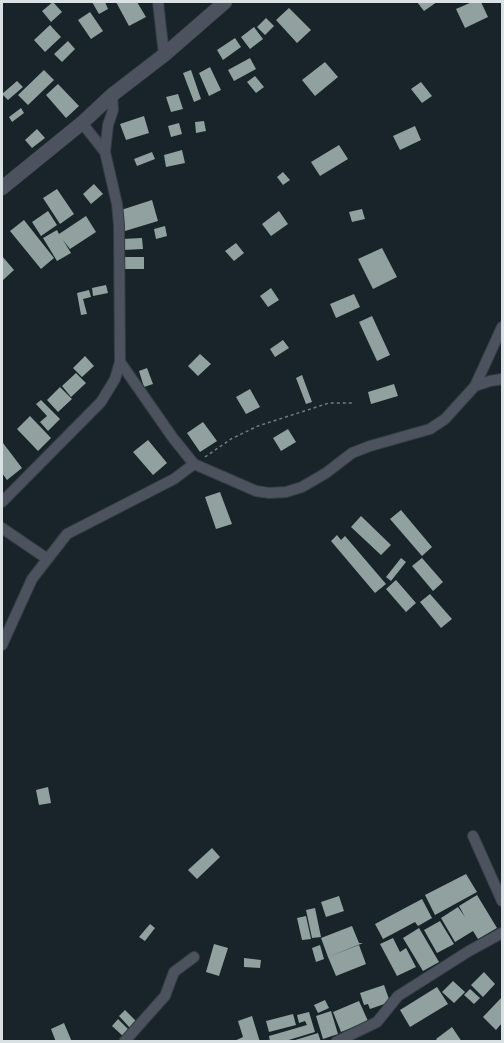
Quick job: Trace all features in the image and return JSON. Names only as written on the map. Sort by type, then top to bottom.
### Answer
[{"type":"street","points":[[158,2],[164,55]]},
{"type":"street","points":[[2,188],[225,2]]},
{"type":"street","points":[[2,502],[101,402],[115,379],[120,362],[119,225],[117,204],[105,152],[108,124],[113,110],[112,95]]},
{"type":"street","points":[[82,123],[105,152]]},
{"type":"street","points":[[120,362],[194,464],[256,491],[286,492],[302,487],[326,473],[352,453],[429,429],[445,419],[475,386],[502,327]]},
{"type":"street","points":[[475,386],[502,379]]},
{"type":"street","points":[[2,645],[32,579],[46,558],[67,534],[174,479],[194,464]]},
{"type":"street","points":[[2,528],[46,558]]},
{"type":"street","points":[[473,836],[502,901]]},
{"type":"street","points":[[336,1041],[377,1022],[398,996],[502,933]]},
{"type":"street","points":[[124,1041],[165,996],[174,972],[194,957]]},
{"type":"path","points":[[194,464],[231,439],[258,426],[329,403],[352,403]]},
{"type":"building","points":[[53,2],[62,12],[51,22],[42,11]]},
{"type":"building","points":[[92,2],[105,2],[108,9],[99,14]]},
{"type":"building","points":[[116,2],[137,2],[146,17],[129,26]]},
{"type":"building","points":[[417,2],[437,2],[424,11]]},
{"type":"building","points":[[472,2],[481,2],[488,17],[465,28],[456,9]]},
{"type":"building","points":[[289,8],[311,30],[297,43],[276,20]]},
{"type":"building","points":[[90,12],[103,31],[91,39],[78,20]]},
{"type":"building","points":[[266,18],[274,26],[265,35],[257,27]]},
{"type":"building","points":[[50,25],[61,37],[45,52],[34,40]]},
{"type":"building","points":[[254,27],[263,39],[250,49],[241,37]]},
{"type":"building","points":[[235,38],[241,47],[223,60],[217,50]]},
{"type":"building","points":[[68,41],[75,49],[62,62],[54,54]]},
{"type":"building","points":[[250,58],[256,69],[234,81],[228,70]]},
{"type":"building","points":[[325,62],[338,77],[315,96],[302,80]]},
{"type":"building","points":[[210,67],[221,90],[209,96],[199,73]]},
{"type":"building","points":[[44,70],[54,80],[28,105],[18,95]]},
{"type":"building","points":[[191,70],[201,99],[194,102],[183,73]]},
{"type":"building","points":[[255,76],[264,87],[256,93],[247,82]]},
{"type":"building","points":[[17,81],[23,87],[8,100],[2,94]]},
{"type":"building","points":[[421,82],[432,96],[422,103],[411,89]]},
{"type":"building","points":[[58,84],[79,106],[66,118],[46,95]]},
{"type":"building","points":[[178,94],[183,109],[171,112],[166,97]]},
{"type":"building","points":[[21,108],[24,113],[12,122],[9,117]]},
{"type":"building","points":[[144,116],[149,133],[126,140],[120,124]]},
{"type":"building","points":[[204,121],[206,131],[196,133],[195,122]]},
{"type":"building","points":[[179,123],[182,134],[171,137],[168,126]]},
{"type":"building","points":[[415,126],[421,140],[400,150],[393,136]]},
{"type":"building","points":[[37,129],[45,138],[32,148],[25,140]]},
{"type":"building","points":[[339,145],[348,159],[320,176],[311,162]]},
{"type":"building","points":[[182,150],[185,163],[166,167],[164,155]]},
{"type":"building","points":[[152,152],[155,159],[137,166],[134,159]]},
{"type":"building","points":[[283,172],[290,180],[283,185],[277,177]]},
{"type":"building","points":[[94,184],[103,194],[91,204],[83,194]]},
{"type":"building","points":[[57,189],[74,214],[60,224],[43,198]]},
{"type":"building","points":[[152,200],[158,221],[125,231],[118,211]]},
{"type":"building","points":[[362,209],[365,219],[352,222],[349,212]]},
{"type":"building","points":[[48,211],[57,225],[41,236],[32,222]]},
{"type":"building","points":[[279,211],[288,224],[271,236],[262,224]]},
{"type":"building","points":[[86,216],[96,232],[70,249],[63,240],[71,253],[57,261],[43,238],[57,230],[59,234]]},
{"type":"building","points":[[24,220],[54,258],[41,269],[10,231]]},
{"type":"building","points":[[165,226],[167,236],[156,239],[154,229]]},
{"type":"building","points":[[142,238],[143,249],[123,250],[122,239]]},
{"type":"building","points":[[236,243],[244,253],[234,261],[225,251]]},
{"type":"building","points":[[382,248],[397,277],[373,289],[358,259]]},
{"type":"building","points":[[2,256],[14,270],[2,281]]},
{"type":"building","points":[[125,257],[144,257],[144,269],[125,269]]},
{"type":"building","points":[[106,285],[108,293],[93,296],[92,288]]},
{"type":"building","points":[[271,288],[279,300],[268,307],[260,296]]},
{"type":"building","points":[[89,290],[91,297],[83,299],[87,314],[81,315],[77,293]]},
{"type":"building","points":[[354,294],[360,307],[336,318],[330,304]]},
{"type":"building","points":[[372,316],[390,355],[377,361],[359,322]]},
{"type":"building","points":[[283,340],[289,348],[275,357],[270,349]]},
{"type":"building","points":[[200,354],[211,364],[198,376],[188,366]]},
{"type":"building","points":[[85,356],[94,366],[82,377],[73,368]]},
{"type":"building","points":[[147,368],[153,384],[144,387],[139,371]]},
{"type":"building","points":[[76,373],[86,383],[71,397],[62,386]]},
{"type":"building","points":[[302,375],[312,402],[306,404],[296,378]]},
{"type":"building","points":[[394,384],[398,396],[371,404],[368,392]]},
{"type":"building","points":[[60,387],[72,399],[58,412],[47,400]]},
{"type":"building","points":[[250,389],[260,407],[246,414],[236,397]]},
{"type":"building","points":[[41,400],[60,419],[48,431],[40,422],[47,416],[36,404]]},
{"type":"building","points":[[30,416],[51,438],[38,451],[17,429]]},
{"type":"building","points":[[203,422],[217,441],[200,452],[187,433]]},
{"type":"building","points":[[288,429],[296,442],[281,451],[273,438]]},
{"type":"building","points":[[148,440],[167,463],[153,475],[133,452]]},
{"type":"building","points":[[3,443],[22,468],[7,480],[2,473]]},
{"type":"building","points":[[220,492],[232,524],[216,529],[205,497]]},
{"type":"building","points":[[401,510],[432,547],[422,556],[390,519]]},
{"type":"building","points":[[361,516],[391,545],[381,555],[351,527]]},
{"type":"building","points":[[337,535],[341,540],[345,536],[386,584],[375,593],[331,541]]},
{"type":"building","points":[[401,558],[406,562],[391,581],[386,577]]},
{"type":"building","points":[[422,558],[443,582],[433,591],[412,566]]},
{"type":"building","points":[[396,580],[416,603],[406,612],[386,589]]},
{"type":"building","points":[[430,594],[452,619],[441,628],[420,602]]},
{"type":"building","points":[[48,787],[51,803],[39,805],[36,790]]},
{"type":"building","points":[[212,848],[220,857],[197,879],[188,870]]},
{"type":"building","points":[[466,874],[477,892],[435,915],[425,895]]},
{"type":"building","points":[[477,895],[497,928],[478,939],[473,931],[455,942],[441,918],[458,907],[465,917],[459,906]]},
{"type":"building","points":[[339,896],[344,911],[326,917],[321,902]]},
{"type":"building","points":[[422,899],[432,918],[418,926],[415,922],[383,939],[375,924]]},
{"type":"building","points":[[315,908],[321,937],[312,938],[306,910]]},
{"type":"building","points":[[306,916],[311,939],[302,940],[297,918]]},
{"type":"building","points":[[440,921],[454,944],[437,953],[424,930]]},
{"type":"building","points":[[150,924],[155,928],[145,941],[139,937]]},
{"type":"building","points":[[352,926],[359,943],[363,943],[328,957],[321,938]]},
{"type":"building","points":[[419,928],[439,962],[423,971],[403,938]]},
{"type":"building","points":[[393,938],[400,952],[406,948],[416,967],[397,976],[380,944]]},
{"type":"building","points":[[214,944],[228,948],[219,976],[206,972]]},
{"type":"building","points":[[320,945],[324,959],[316,962],[312,948]]},
{"type":"building","points":[[359,945],[366,964],[336,976],[328,957]]},
{"type":"building","points":[[244,958],[261,960],[260,968],[244,967]]},
{"type":"building","points":[[484,972],[495,984],[483,997],[471,985]]},
{"type":"building","points":[[453,981],[465,992],[454,1003],[442,992]]},
{"type":"building","points":[[384,985],[390,1002],[370,1009],[368,1004],[364,1005],[360,993]]},
{"type":"building","points":[[437,987],[448,1004],[410,1027],[400,1010]]},
{"type":"building","points":[[470,989],[480,998],[474,1004],[464,995]]},
{"type":"building","points":[[502,997],[502,1023],[496,1030],[483,1017]]},
{"type":"building","points":[[325,1000],[329,1008],[318,1013],[314,1005]]},
{"type":"building","points":[[359,1001],[368,1021],[341,1032],[333,1012]]},
{"type":"building","points":[[125,1010],[138,1023],[131,1029],[119,1016]]},
{"type":"building","points":[[331,1011],[338,1034],[323,1039],[316,1016]]},
{"type":"building","points":[[309,1012],[315,1032],[282,1042],[270,1042],[269,1036],[307,1025],[305,1021],[299,1023],[297,1015]]},
{"type":"building","points":[[293,1014],[296,1025],[269,1032],[266,1021]]},
{"type":"building","points":[[252,1016],[260,1042],[232,1042],[243,1037],[238,1021]]},
{"type":"building","points":[[118,1019],[130,1031],[124,1037],[112,1026]]},
{"type":"building","points":[[64,1023],[72,1042],[56,1042],[51,1029]]},
{"type":"building","points":[[452,1027],[462,1042],[438,1042],[436,1039]]},
{"type":"building","points":[[318,1033],[321,1042],[292,1042],[292,1041]]}]
